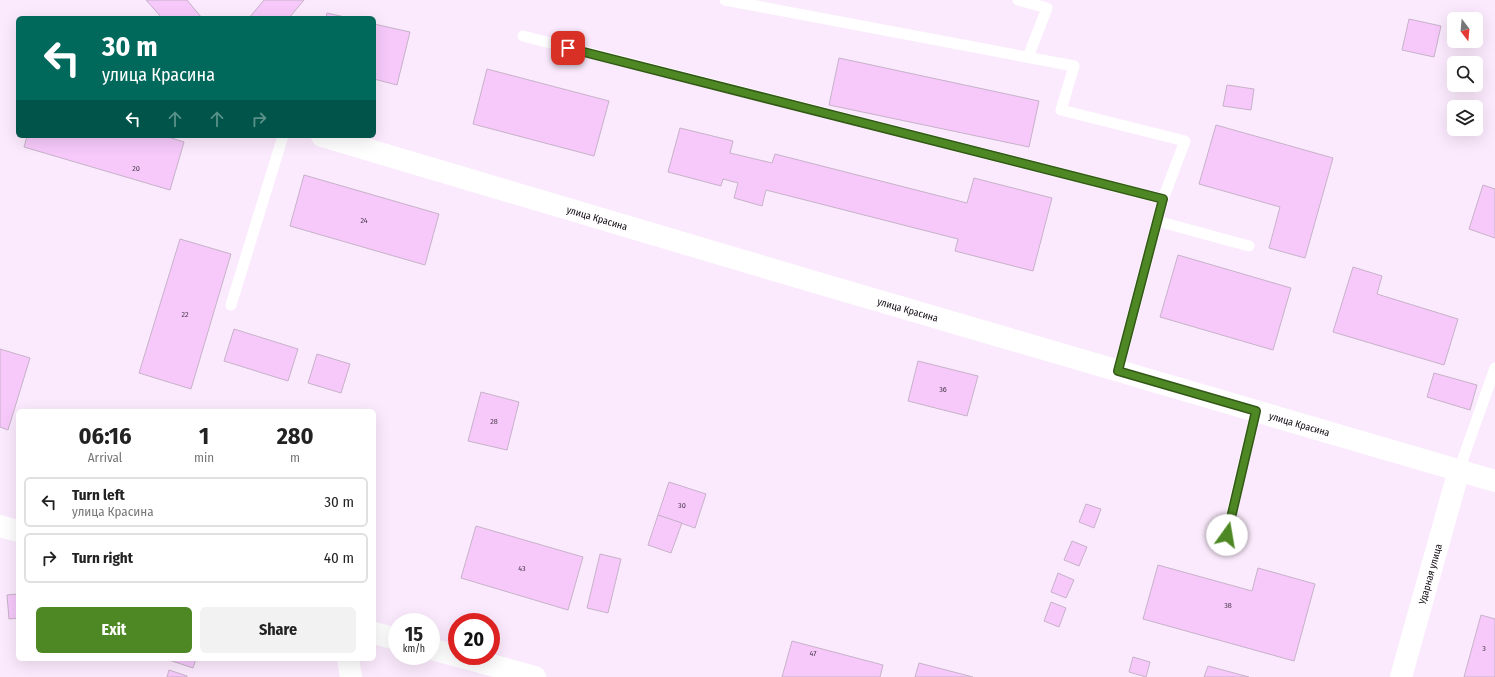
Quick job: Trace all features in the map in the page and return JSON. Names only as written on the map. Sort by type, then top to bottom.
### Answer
[{"type":"street","name":"улица Красина","points":[[329,138],[1495,481]]},
{"type":"street","name":"Ударная улица","points":[[1401,677],[1459,470]]},
{"type":"street","points":[[0,526],[16,530]]},
{"type":"street","points":[[376,634],[388,637]]},
{"type":"street","points":[[348,661],[351,677]]},
{"type":"street","points":[[491,665],[535,677]]},
{"type":"lane","points":[[725,0],[1074,66],[1061,110],[1185,141],[1163,199],[1118,371]]},
{"type":"lane","points":[[1018,0],[1047,8],[1028,57]]},
{"type":"lane","points":[[523,36],[1163,199]]},
{"type":"lane","points":[[231,305],[282,138]]},
{"type":"lane","points":[[1158,221],[1249,246]]},
{"type":"lane","points":[[1459,470],[1495,368]]},
{"type":"lane","points":[[1223,550],[1256,411]]},
{"type":"building","points":[[146,0],[187,0],[200,16],[160,16]]},
{"type":"building","points":[[264,0],[304,0],[291,16],[251,16]]},
{"type":"building","points":[[327,13],[340,16],[326,16]]},
{"type":"building","points":[[1409,19],[1441,26],[1434,57],[1402,50]]},
{"type":"building","points":[[376,24],[410,32],[397,85],[376,80]]},
{"type":"building","points":[[839,58],[1039,101],[1029,147],[829,105]]},
{"type":"building","points":[[487,69],[609,101],[594,156],[473,124]]},
{"type":"building","points":[[1227,85],[1254,89],[1251,110],[1223,106]]},
{"type":"building","points":[[1216,125],[1333,158],[1305,258],[1269,248],[1280,207],[1199,184]]},
{"type":"building","points":[[680,128],[733,141],[730,153],[772,163],[775,154],[967,203],[974,178],[1052,198],[1033,271],[955,251],[958,239],[766,190],[762,206],[734,198],[738,183],[723,179],[721,186],[668,172]]},
{"type":"building","points":[[26,138],[171,138],[184,142],[170,190],[24,147]]},
{"type":"building","points":[[304,175],[439,214],[425,265],[290,226]]},
{"type":"building","points":[[1483,185],[1495,189],[1495,238],[1469,229]]},
{"type":"building","points":[[180,239],[231,254],[191,389],[139,373]]},
{"type":"building","points":[[1178,255],[1291,288],[1273,350],[1160,317]]},
{"type":"building","points":[[1353,267],[1382,276],[1377,294],[1458,319],[1444,365],[1333,332]]},
{"type":"building","points":[[234,329],[298,349],[288,381],[224,361]]},
{"type":"building","points":[[0,349],[30,358],[8,430],[0,427]]},
{"type":"building","points":[[317,354],[350,364],[341,393],[308,383]]},
{"type":"building","points":[[918,361],[978,376],[967,416],[908,401]]},
{"type":"building","points":[[1434,373],[1477,385],[1470,410],[1427,397]]},
{"type":"building","points":[[481,392],[519,402],[507,450],[468,441]]},
{"type":"building","points":[[669,482],[706,494],[695,528],[658,515]]},
{"type":"building","points":[[1086,504],[1101,509],[1094,528],[1079,522]]},
{"type":"building","points":[[658,515],[682,523],[671,553],[648,545]]},
{"type":"building","points":[[476,526],[583,557],[568,610],[461,578]]},
{"type":"building","points":[[1072,541],[1087,547],[1079,566],[1064,560]]},
{"type":"building","points":[[600,554],[621,559],[608,613],[587,608]]},
{"type":"building","points":[[1158,565],[1252,591],[1258,568],[1315,584],[1294,661],[1143,619]]},
{"type":"building","points":[[1058,573],[1074,580],[1066,598],[1051,592]]},
{"type":"building","points":[[16,594],[16,618],[9,619],[7,595]]},
{"type":"building","points":[[1051,602],[1066,608],[1059,627],[1044,621]]},
{"type":"building","points":[[1481,615],[1495,619],[1495,677],[1464,677]]},
{"type":"building","points":[[792,641],[883,665],[880,677],[782,677]]},
{"type":"building","points":[[1133,657],[1150,662],[1146,677],[1129,672]]},
{"type":"building","points":[[172,661],[195,661],[193,668]]},
{"type":"building","points":[[919,663],[973,677],[915,677]]},
{"type":"building","points":[[1208,666],[1249,677],[1204,677]]},
{"type":"building","points":[[169,670],[187,676],[187,677],[167,677]]},
{"type":"route","points":[[568,48],[1163,199],[1118,371],[1256,411],[1227,535]]}]
